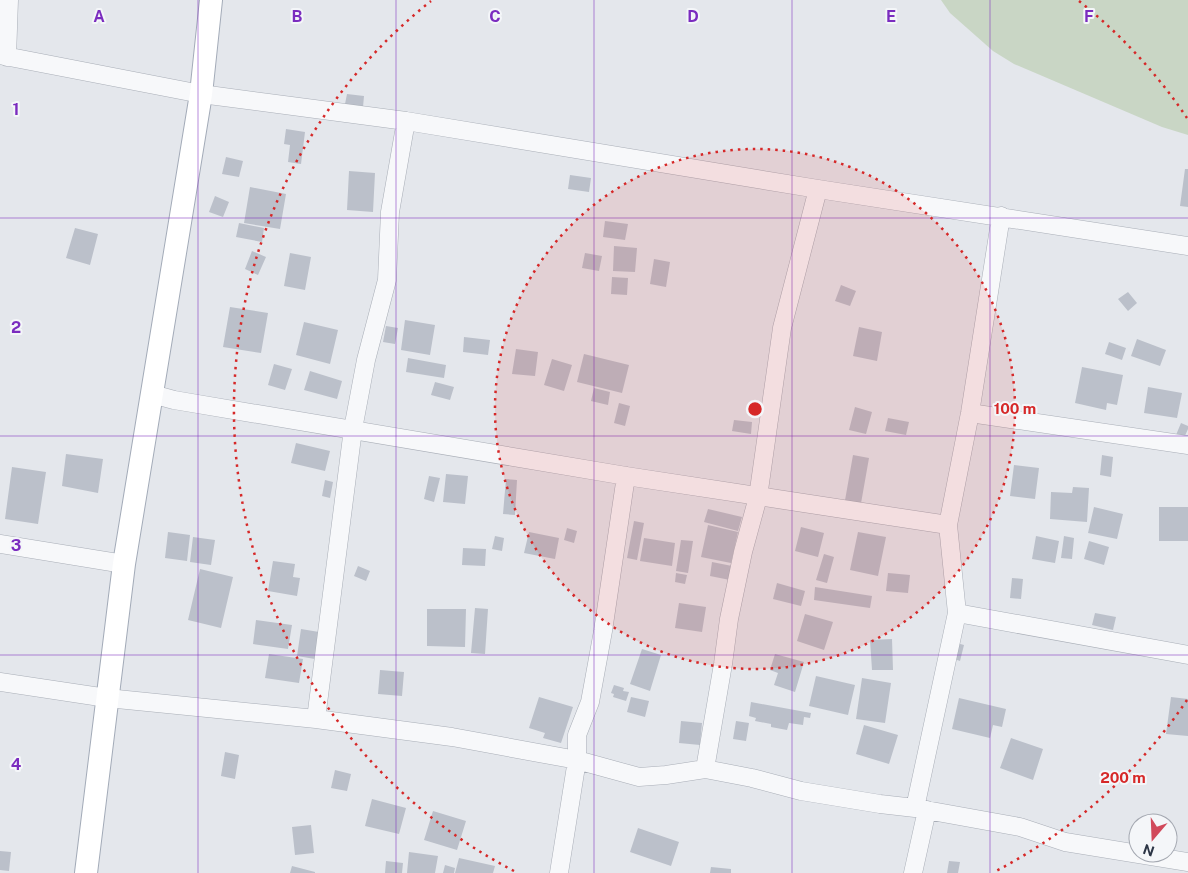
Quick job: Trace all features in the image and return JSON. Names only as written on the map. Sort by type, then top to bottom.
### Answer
[{"type":"main road","points":[[86,873],[124,564],[201,94],[211,0]]},
{"type":"street","points":[[9,0],[4,56],[201,94],[406,121],[818,189],[1188,246]]},
{"type":"street","points":[[316,719],[352,429],[366,360],[387,280],[390,212],[406,121]]},
{"type":"street","points":[[704,769],[729,619],[743,552],[758,497],[782,328],[818,189]]},
{"type":"street","points":[[914,873],[921,809],[957,613],[948,525],[970,413],[1001,216]]},
{"type":"street","points":[[152,394],[174,400],[626,476],[948,525]]},
{"type":"street","points":[[970,413],[1188,445]]},
{"type":"street","points":[[559,873],[577,760],[577,735],[590,702],[603,631],[626,476]]},
{"type":"street","points":[[0,544],[124,564]]},
{"type":"street","points":[[957,613],[1188,655]]},
{"type":"street","points":[[0,682],[108,698],[316,719],[452,737],[577,760],[638,777],[704,769],[752,778],[801,791],[921,809],[1020,827],[1065,842],[1166,866],[1188,862]]},
{"type":"green space","points":[[941,0],[1188,0],[1188,135],[1162,127],[1014,64],[993,51],[950,13]]},
{"type":"building","points":[[347,94],[364,96],[363,107],[345,104]]},
{"type":"building","points":[[286,129],[305,132],[301,164],[288,162],[290,145],[284,144]]},
{"type":"building","points":[[226,157],[243,161],[239,177],[222,174]]},
{"type":"building","points":[[1185,169],[1188,169],[1188,207],[1180,206]]},
{"type":"building","points":[[349,171],[375,173],[373,212],[347,210]]},
{"type":"building","points":[[570,175],[591,178],[589,192],[568,189]]},
{"type":"building","points":[[250,187],[286,194],[280,229],[244,223]]},
{"type":"building","points":[[215,196],[229,202],[223,217],[209,212]]},
{"type":"building","points":[[605,221],[628,224],[625,240],[603,237]]},
{"type":"building","points":[[239,223],[264,228],[262,242],[236,237]]},
{"type":"building","points":[[75,228],[98,234],[90,265],[66,258]]},
{"type":"building","points":[[614,246],[637,248],[635,272],[613,271]]},
{"type":"building","points":[[252,251],[266,257],[258,275],[245,269]]},
{"type":"building","points":[[290,253],[311,257],[305,290],[284,286]]},
{"type":"building","points":[[585,253],[602,256],[599,271],[582,268]]},
{"type":"building","points":[[654,259],[670,262],[666,287],[650,284]]},
{"type":"building","points":[[612,277],[628,278],[627,295],[611,294]]},
{"type":"building","points":[[841,285],[856,291],[850,306],[835,301]]},
{"type":"building","points":[[1128,292],[1137,303],[1128,311],[1118,299]]},
{"type":"building","points":[[230,307],[268,313],[261,353],[223,347]]},
{"type":"building","points":[[405,320],[435,325],[430,355],[401,350]]},
{"type":"building","points":[[304,322],[338,330],[330,364],[296,355]]},
{"type":"building","points":[[386,326],[398,328],[395,344],[383,342]]},
{"type":"building","points":[[859,327],[882,332],[877,361],[853,356]]},
{"type":"building","points":[[464,337],[490,340],[488,355],[463,352]]},
{"type":"building","points":[[1137,339],[1166,350],[1160,366],[1131,356]]},
{"type":"building","points":[[1109,342],[1126,348],[1122,360],[1105,354]]},
{"type":"building","points":[[516,349],[538,352],[535,376],[512,374]]},
{"type":"building","points":[[584,354],[629,365],[622,393],[577,382]]},
{"type":"building","points":[[408,358],[446,365],[444,378],[406,372]]},
{"type":"building","points":[[552,359],[572,365],[564,391],[544,385]]},
{"type":"building","points":[[274,364],[292,369],[285,390],[268,385]]},
{"type":"building","points":[[1082,367],[1123,375],[1117,405],[1107,403],[1106,410],[1075,403]]},
{"type":"building","points":[[310,371],[342,381],[337,399],[304,390]]},
{"type":"building","points":[[435,382],[454,387],[450,400],[431,395]]},
{"type":"building","points":[[1148,387],[1182,393],[1177,418],[1144,413]]},
{"type":"building","points":[[594,388],[610,392],[608,405],[591,401]]},
{"type":"building","points":[[619,403],[630,406],[625,426],[614,423]]},
{"type":"building","points":[[855,407],[872,412],[866,434],[849,430]]},
{"type":"building","points":[[888,418],[909,422],[906,435],[885,431]]},
{"type":"building","points":[[734,420],[752,422],[751,434],[732,431]]},
{"type":"building","points":[[1181,423],[1188,426],[1184,438],[1176,435]]},
{"type":"building","points":[[296,443],[330,451],[325,471],[291,463]]},
{"type":"building","points":[[66,454],[103,459],[98,493],[62,486]]},
{"type":"building","points":[[853,455],[869,458],[860,509],[844,506]]},
{"type":"building","points":[[1102,455],[1113,457],[1111,477],[1100,475]]},
{"type":"building","points":[[1014,465],[1039,468],[1035,499],[1010,496]]},
{"type":"building","points":[[12,467],[46,472],[38,524],[5,519]]},
{"type":"building","points":[[446,474],[468,476],[465,504],[443,502]]},
{"type":"building","points":[[429,476],[440,478],[434,502],[424,499]]},
{"type":"building","points":[[506,479],[517,480],[515,515],[503,514]]},
{"type":"building","points":[[325,480],[333,482],[330,498],[322,496]]},
{"type":"building","points":[[1073,487],[1089,488],[1087,522],[1050,519],[1051,492],[1072,493]]},
{"type":"building","points":[[1094,507],[1123,514],[1117,539],[1088,533]]},
{"type":"building","points":[[1159,507],[1188,507],[1188,541],[1159,541]]},
{"type":"building","points":[[708,509],[742,517],[738,531],[704,522]]},
{"type":"building","points":[[634,521],[644,523],[637,560],[627,558]]},
{"type":"building","points":[[708,525],[738,532],[731,563],[701,557]]},
{"type":"building","points":[[801,527],[824,533],[818,557],[795,551]]},
{"type":"building","points":[[567,528],[577,531],[574,543],[564,540]]},
{"type":"building","points":[[168,532],[190,535],[187,561],[165,558]]},
{"type":"building","points":[[529,532],[559,538],[555,559],[524,553]]},
{"type":"building","points":[[858,532],[886,537],[878,576],[850,570]]},
{"type":"building","points":[[495,536],[504,538],[502,551],[492,549]]},
{"type":"building","points":[[1036,536],[1059,541],[1055,563],[1032,559]]},
{"type":"building","points":[[1064,536],[1074,538],[1072,559],[1061,558]]},
{"type":"building","points":[[193,537],[215,540],[211,565],[190,562]]},
{"type":"building","points":[[644,538],[675,543],[672,566],[640,561]]},
{"type":"building","points":[[681,540],[693,541],[688,573],[676,571]]},
{"type":"building","points":[[1089,541],[1109,547],[1104,565],[1084,559]]},
{"type":"building","points":[[463,548],[486,549],[485,566],[462,565]]},
{"type":"building","points":[[824,554],[834,557],[827,583],[816,580]]},
{"type":"building","points":[[273,561],[295,564],[293,577],[300,578],[297,596],[268,591]]},
{"type":"building","points":[[712,562],[732,566],[730,580],[710,576]]},
{"type":"building","points":[[358,566],[370,571],[366,581],[354,576]]},
{"type":"building","points":[[200,569],[233,577],[221,628],[188,620]]},
{"type":"building","points":[[676,573],[687,575],[685,584],[675,582]]},
{"type":"building","points":[[888,573],[910,575],[908,593],[886,591]]},
{"type":"building","points":[[1012,578],[1023,579],[1021,599],[1010,598]]},
{"type":"building","points":[[777,583],[805,591],[801,606],[773,599]]},
{"type":"building","points":[[815,587],[872,596],[870,608],[814,600]]},
{"type":"building","points":[[679,603],[706,607],[702,632],[675,628]]},
{"type":"building","points":[[475,608],[488,609],[485,654],[471,653]]},
{"type":"building","points":[[427,609],[466,609],[465,647],[427,646]]},
{"type":"building","points":[[1095,613],[1116,617],[1113,630],[1092,625]]},
{"type":"building","points":[[805,614],[833,622],[824,650],[797,641]]},
{"type":"building","points":[[256,620],[292,625],[288,649],[253,644]]},
{"type":"building","points":[[301,629],[319,632],[315,659],[297,656]]},
{"type":"building","points":[[892,639],[893,670],[872,670],[870,640]]},
{"type":"building","points":[[953,642],[964,645],[960,661],[949,657]]},
{"type":"building","points":[[642,649],[661,655],[650,691],[630,684]]},
{"type":"building","points":[[269,654],[303,659],[299,683],[265,678]]},
{"type":"building","points":[[775,654],[804,662],[795,692],[774,685],[778,673],[770,670]]},
{"type":"building","points":[[380,670],[404,672],[402,696],[378,694]]},
{"type":"building","points":[[816,676],[855,685],[848,715],[809,706]]},
{"type":"building","points":[[862,678],[891,683],[885,723],[856,719]]},
{"type":"building","points":[[614,685],[624,688],[623,691],[629,692],[626,701],[613,697],[614,694],[611,693]]},
{"type":"building","points":[[539,697],[573,707],[561,743],[543,738],[545,733],[529,728]]},
{"type":"building","points":[[631,697],[649,701],[645,717],[627,712]]},
{"type":"building","points":[[1171,697],[1188,699],[1188,736],[1166,734]]},
{"type":"building","points":[[959,698],[1006,709],[1002,727],[993,725],[990,738],[952,729]]},
{"type":"building","points":[[751,702],[811,713],[810,718],[804,717],[803,725],[789,723],[787,730],[771,727],[771,724],[755,721],[756,718],[749,716]]},
{"type":"building","points":[[681,721],[702,723],[700,745],[679,743]]},
{"type":"building","points":[[736,721],[749,723],[746,741],[733,739]]},
{"type":"building","points":[[864,725],[898,735],[889,764],[856,754]]},
{"type":"building","points":[[1011,738],[1043,749],[1033,780],[1000,768]]},
{"type":"building","points":[[225,752],[239,755],[235,779],[221,776]]},
{"type":"building","points":[[335,770],[351,774],[347,791],[331,788]]},
{"type":"building","points":[[372,799],[406,808],[399,834],[365,826]]},
{"type":"building","points":[[433,811],[466,821],[457,850],[424,840]]},
{"type":"building","points":[[311,825],[314,853],[295,855],[292,827]]},
{"type":"building","points":[[638,828],[679,842],[671,866],[630,852]]},
{"type":"building","points":[[0,851],[11,852],[9,871],[0,870]]},
{"type":"building","points":[[409,852],[438,856],[435,873],[407,873]]},
{"type":"building","points":[[459,858],[495,866],[493,873],[455,873]]},
{"type":"building","points":[[386,861],[403,863],[402,873],[385,873]]},
{"type":"building","points":[[949,861],[960,862],[958,873],[947,873]]},
{"type":"building","points":[[445,865],[455,868],[454,873],[443,873]]},
{"type":"building","points":[[292,866],[315,872],[315,873],[290,873]]},
{"type":"building","points":[[711,867],[731,869],[731,873],[710,873]]}]
